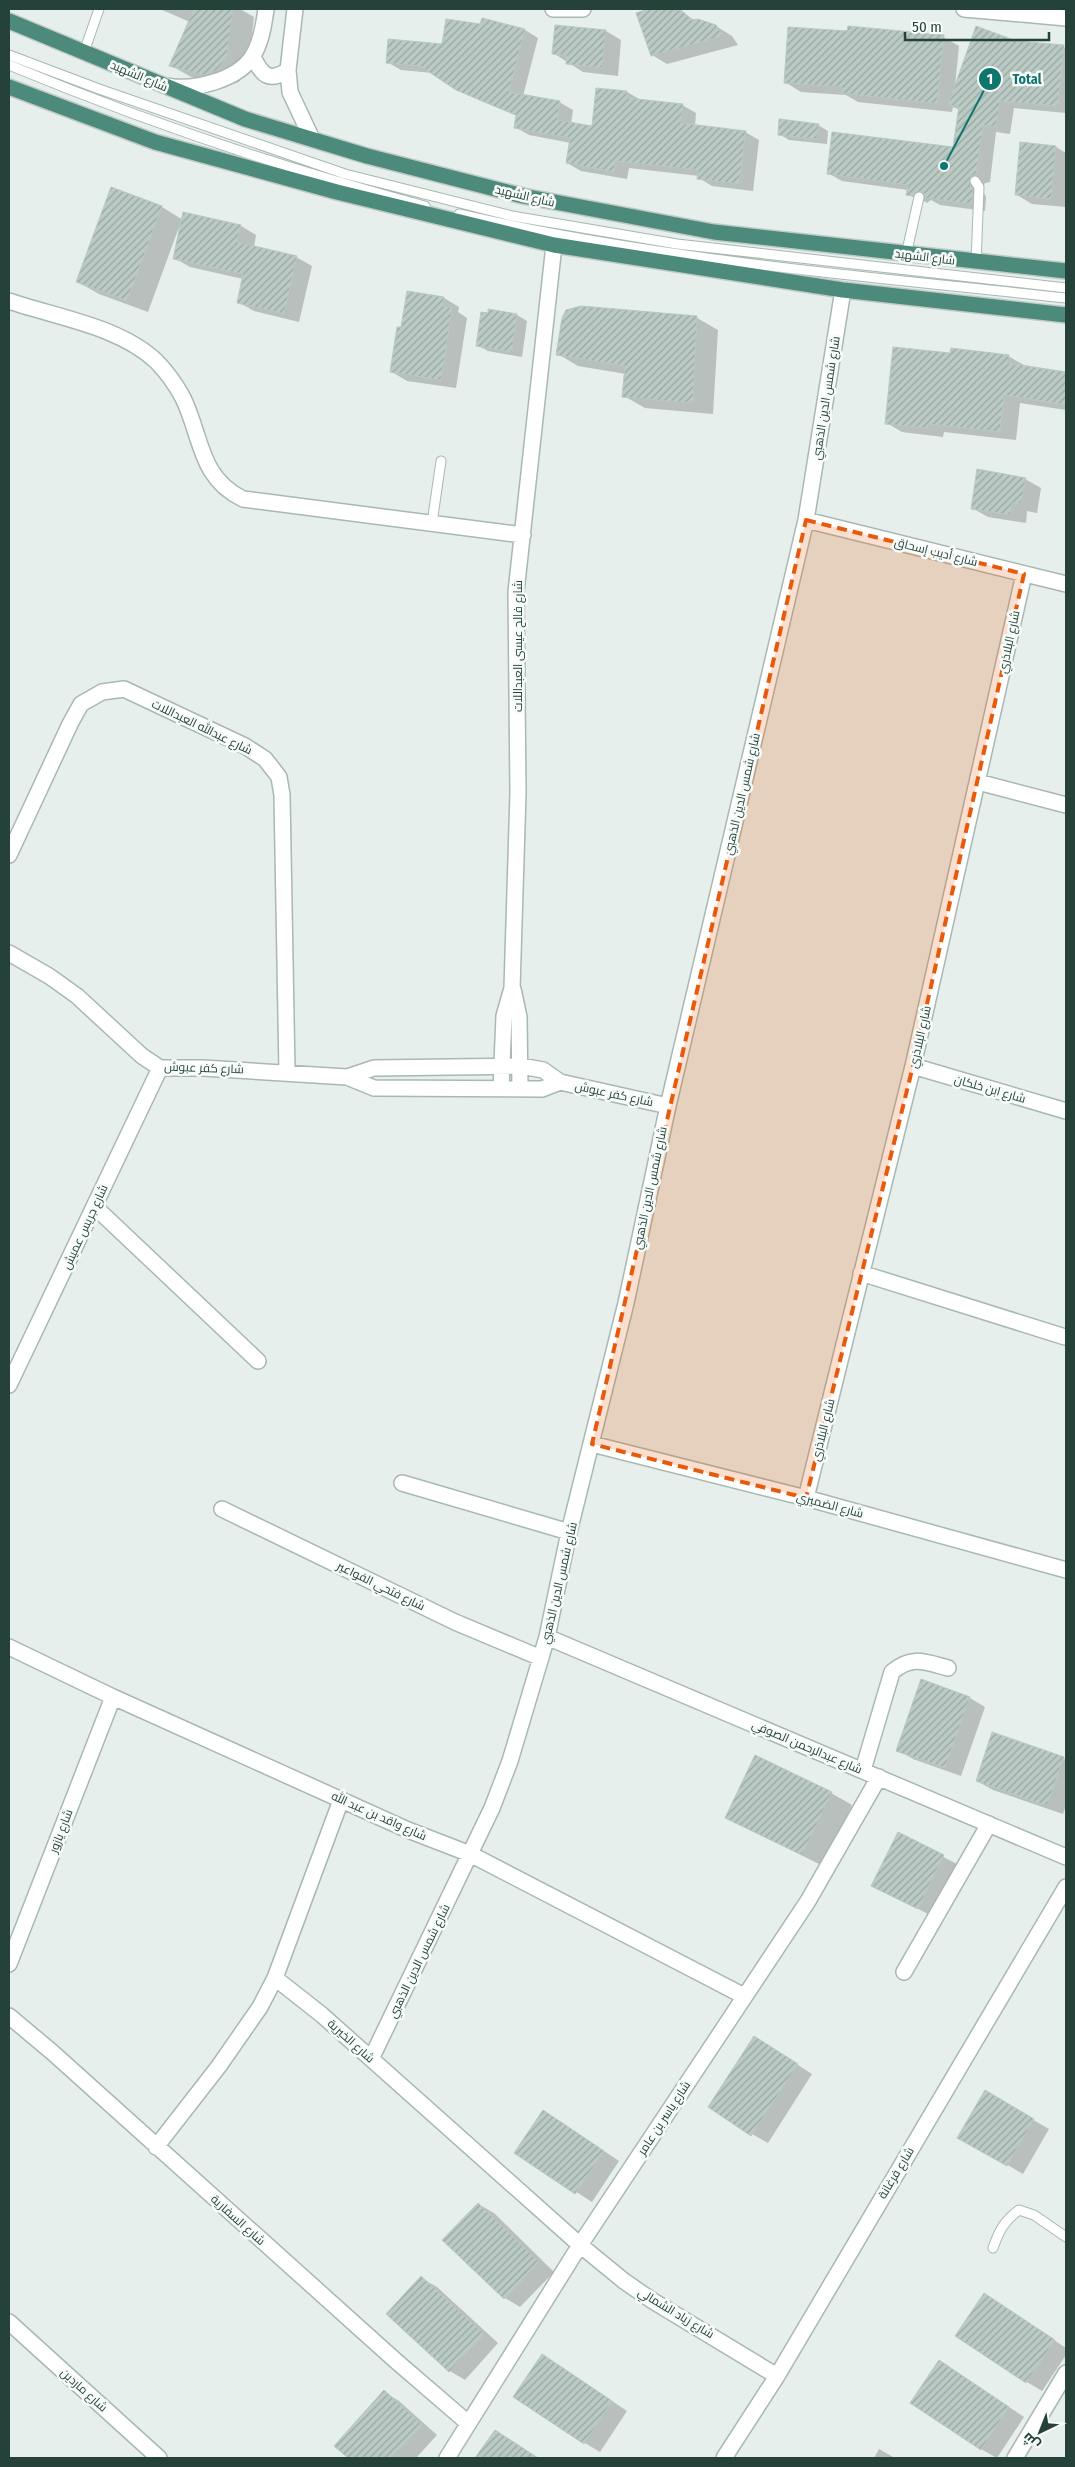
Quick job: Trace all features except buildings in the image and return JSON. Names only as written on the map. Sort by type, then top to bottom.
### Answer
[{"type":"highway","name":"شارع الشهيد","points":[[9,21],[245,119],[367,156],[514,194],[714,232],[906,255],[1066,271]]},
{"type":"highway","points":[[9,87],[155,142],[337,192],[554,245],[843,290],[1066,315]]},
{"type":"street","points":[[162,85],[178,88],[198,86],[226,77],[240,69],[253,57],[264,24],[266,9]]},
{"type":"street","points":[[295,9],[288,70],[290,92],[312,139]]},
{"type":"street","points":[[553,9],[583,9]]},
{"type":"street","points":[[964,9],[1033,12],[1066,18]]},
{"type":"street","points":[[253,57],[258,67],[268,76],[275,77],[288,70]]},
{"type":"street","name":"شارع فالح عيسى العبداللات","points":[[501,1088],[504,1016],[512,988],[518,793],[516,592],[554,245]]},
{"type":"street","name":"شارع شمس الدين الذهبي","points":[[371,2059],[492,1808],[510,1761],[547,1637],[569,1532],[592,1444],[668,1106],[806,520],[843,290]]},
{"type":"street","points":[[9,301],[117,336],[138,347],[156,361],[171,378],[183,398],[211,473],[230,493],[256,502],[523,535]]},
{"type":"street","name":"شارع أديب إسحاق","points":[[806,520],[1066,584]]},
{"type":"street","name":"شارع البلاذري","points":[[806,1498],[860,1273],[913,1066],[1024,574]]},
{"type":"street","name":"شارع عبدالله العبداللات","points":[[9,855],[81,704],[102,692],[124,690],[245,746],[264,759],[279,777],[282,796],[287,1072]]},
{"type":"street","points":[[978,782],[1066,805]]},
{"type":"street","name":"شارع كفر عبوش","points":[[9,954],[49,976],[77,996],[142,1056],[160,1068],[287,1072],[347,1077],[374,1088],[542,1089],[560,1082]]},
{"type":"street","name":"شارع فالح عيسى العبداللات","points":[[512,988],[519,1017],[520,1088]]},
{"type":"street","name":"شارع كفر عبوش","points":[[347,1077],[374,1068],[521,1066],[543,1070],[560,1082],[668,1106]]},
{"type":"street","name":"شارع ابن خلكان","points":[[913,1066],[1066,1111]]},
{"type":"street","name":"شارع جريس عميش","points":[[9,1385],[160,1068]]},
{"type":"street","points":[[95,1207],[258,1361]]},
{"type":"street","points":[[860,1273],[1064,1337]]},
{"type":"street","name":"شارع الضميري","points":[[592,1444],[806,1498],[1066,1570]]},
{"type":"street","points":[[402,1483],[569,1532]]},
{"type":"street","name":"شارع فتحي الفواعير","points":[[222,1509],[455,1622],[541,1658]]},
{"type":"street","name":"شارع عبدالرحمن الصوفي","points":[[547,1637],[1066,1857]]},
{"type":"street","name":"شارع واقد بن عبد الله","points":[[9,1647],[113,1697],[341,1800],[408,1830],[470,1854],[744,1996]]},
{"type":"street","points":[[863,1770],[892,1672],[902,1664],[910,1661],[920,1661],[948,1668]]},
{"type":"street","name":"شارع يازور","points":[[9,1964],[113,1697]]},
{"type":"street","name":"شارع ياسر بن عامر","points":[[447,2458],[580,2245],[808,1901],[879,1777]]},
{"type":"street","points":[[156,2147],[224,2059],[260,2007],[275,1978],[341,1800]]},
{"type":"street","points":[[904,1972],[988,1824]]},
{"type":"street","name":"شارع فرغانة","points":[[724,2458],[777,2376],[1066,1886]]},
{"type":"street","name":"شارع الخيرية","points":[[275,1978],[371,2059],[580,2245]]},
{"type":"street","name":"شارع السفارية","points":[[9,2016],[52,2052],[156,2147],[468,2423]]},
{"type":"street","name":"شارع زياد الشمالي","points":[[580,2245],[653,2301],[777,2376]]},
{"type":"street","name":"شارع ماردين","points":[[9,2322],[159,2458]]},
{"type":"street","points":[[1016,2458],[1066,2373]]},
{"type":"lane","points":[[84,52],[99,9]]},
{"type":"lane","points":[[9,55],[99,89],[344,174],[494,212],[576,229],[677,244],[1066,288]]},
{"type":"lane","points":[[9,65],[153,119],[304,171],[428,207],[505,225],[583,240],[662,252],[1066,298]]},
{"type":"lane","points":[[976,181],[979,187],[976,262]]},
{"type":"lane","points":[[906,255],[919,197]]},
{"type":"lane","points":[[432,523],[441,462]]},
{"type":"lane","points":[[993,2248],[1000,2228],[1007,2219],[1020,2210],[1034,2215],[1066,2237]]},
{"type":"highlighted area","points":[[806,520],[1024,574],[913,1066],[806,1498],[592,1444]]},
{"type":"place","name":"Total","points":[[944,166]]}]
